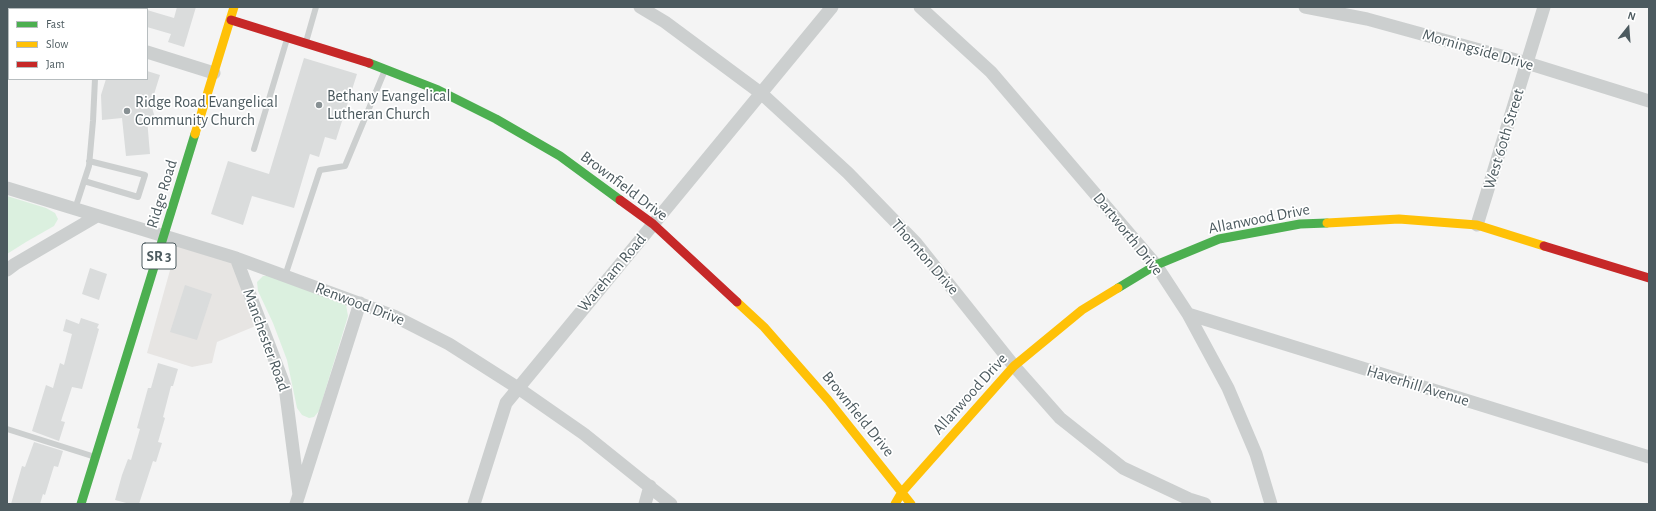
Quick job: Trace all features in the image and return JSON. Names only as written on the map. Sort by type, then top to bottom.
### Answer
[{"type":"street","name":"Ridge Road","points":[[81,504],[234,7]]},
{"type":"street","name":"Thornton Drive","points":[[640,7],[666,22],[762,94],[848,173],[916,243],[1014,366],[1060,418],[1123,468],[1189,499],[1205,504]]},
{"type":"street","name":"Wareham Road","points":[[474,504],[506,403],[762,94],[832,7]]},
{"type":"street","name":"Dartworth Drive","points":[[921,7],[991,72],[1156,265],[1188,314],[1228,388],[1256,454],[1271,504]]},
{"type":"street","name":"Morningside Drive","points":[[1305,7],[1367,18],[1527,63],[1649,101]]},
{"type":"street","name":"West 60th Street","points":[[1477,225],[1544,7]]},
{"type":"street","name":"Brownfield Drive","points":[[230,20],[359,59],[438,90],[509,126],[560,156],[653,224],[764,327],[828,400],[911,504]]},
{"type":"street","points":[[148,52],[214,72]]},
{"type":"street","name":"Renwood Drive","points":[[7,188],[236,258],[394,316],[450,344],[518,388],[584,434],[671,504]]},
{"type":"street","points":[[7,270],[97,216]]},
{"type":"street","name":"Allanwood Drive","points":[[895,504],[902,492],[1014,366],[1082,310],[1156,265],[1219,239],[1300,224],[1399,219],[1477,225],[1649,278]]},
{"type":"street","name":"Manchester Road","points":[[236,258],[285,387],[297,499]]},
{"type":"street","name":"Manchester Road","points":[[297,499],[360,303]]},
{"type":"street","name":"Haverhill Avenue","points":[[1188,314],[1649,458]]},
{"type":"street","points":[[645,504],[650,486]]},
{"type":"lane","points":[[305,43],[316,7]]},
{"type":"lane","points":[[254,149],[288,37]]},
{"type":"lane","points":[[285,276],[320,170],[346,166],[385,70]]},
{"type":"lane","points":[[75,209],[89,161],[95,80]]},
{"type":"lane","points":[[84,181],[138,197],[146,175],[89,161]]},
{"type":"lane","points":[[7,429],[96,457]]},
{"type":"shaded area","points":[[177,245],[231,262],[258,325],[217,342],[212,363],[192,367],[147,353]]},
{"type":"green space","points":[[7,196],[46,208],[55,213],[58,219],[54,226],[7,254]]},
{"type":"green space","points":[[263,276],[273,276],[346,305],[348,316],[319,411],[314,417],[309,418],[302,415],[297,408],[287,360],[273,323],[258,291],[257,282]]},
{"type":"building","points":[[177,7],[196,7],[184,47],[168,42],[171,34],[148,27],[148,10],[174,18]]},
{"type":"building","name":"Bethany Evangelical Lutheran Church","points":[[304,58],[357,74],[336,140],[325,137],[319,157],[310,154],[294,208],[252,196],[243,225],[211,214],[228,161],[269,174]]},
{"type":"building","name":"Ridge Road Evangelical Community Church","points":[[148,71],[160,75],[151,104],[155,118],[147,119],[150,154],[126,156],[122,118],[102,120],[101,95],[106,80],[148,80]]},
{"type":"building","points":[[90,268],[107,274],[99,300],[82,294]]},
{"type":"building","points":[[185,285],[212,294],[197,340],[170,332]]},
{"type":"building","points":[[81,318],[99,324],[97,328],[99,329],[82,389],[72,387],[61,421],[65,422],[59,441],[32,431],[46,385],[53,388],[60,363],[64,365],[72,334],[63,331],[66,319],[79,324]]},
{"type":"building","points":[[158,363],[178,369],[173,386],[171,386],[163,417],[165,418],[158,442],[162,443],[156,462],[153,461],[139,504],[130,504],[115,500],[128,459],[131,460],[140,429],[137,428],[148,388],[151,388]]},
{"type":"building","points":[[34,442],[63,451],[58,467],[54,466],[45,495],[43,494],[40,504],[11,504],[22,466],[25,467]]},
{"type":"traffic: fast","points":[[369,63],[438,90],[496,119],[560,156],[620,200]]},
{"type":"traffic: fast","points":[[81,504],[195,134]]},
{"type":"traffic: fast","points":[[1118,288],[1156,265],[1219,239],[1300,224],[1327,223]]},
{"type":"traffic: slow","points":[[195,134],[234,7]]},
{"type":"traffic: slow","points":[[1327,223],[1399,219],[1477,225],[1544,246]]},
{"type":"traffic: slow","points":[[895,504],[902,492],[1014,366],[1082,310],[1118,288]]},
{"type":"traffic: slow","points":[[737,302],[764,327],[828,400],[911,504]]},
{"type":"traffic: jam","points":[[231,20],[369,63]]},
{"type":"traffic: jam","points":[[620,200],[653,224],[737,302]]},
{"type":"traffic: jam","points":[[1544,246],[1649,278]]},
{"type":"place","name":"Bethany Evangelical Lutheran Church","points":[[319,105]]},
{"type":"place","name":"Ridge Road Evangelical Community Church","points":[[127,111]]}]
